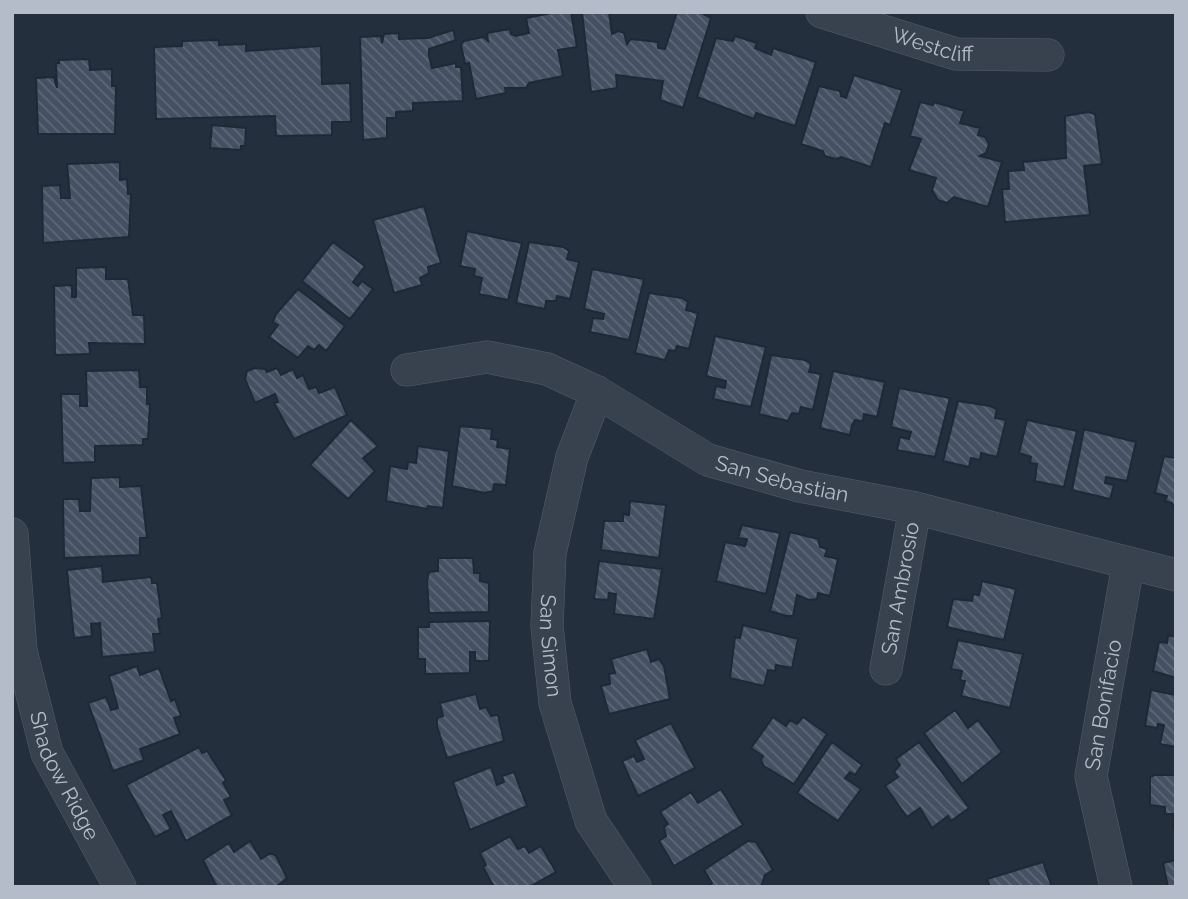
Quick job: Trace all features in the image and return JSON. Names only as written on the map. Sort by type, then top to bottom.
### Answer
[{"type":"street","name":"Westcliff","points":[[822,12],[956,54],[1048,55]]},
{"type":"street","name":"San Sebastian","points":[[407,370],[487,358],[547,369],[597,392],[708,460],[800,486],[915,508],[1128,565],[1176,575]]},
{"type":"street","name":"San Simon","points":[[597,392],[572,457],[550,553],[547,626],[555,704],[591,821],[635,887]]},
{"type":"street","name":"San Ambrosio","points":[[886,669],[915,508]]},
{"type":"street","name":"Shadow Ridge","points":[[13,545],[21,651],[47,754],[120,887]]},
{"type":"street","name":"San Bonifacio","points":[[1116,887],[1091,776],[1128,565]]},
{"type":"building","points":[[571,12],[577,47],[558,50],[563,76],[529,83],[526,88],[505,88],[506,93],[476,99],[469,63],[465,64],[461,45],[464,41],[483,37],[488,41],[487,33],[510,29],[511,34],[516,36],[529,33],[526,18]]},
{"type":"building","points":[[582,12],[609,12],[612,34],[618,31],[624,33],[627,44],[631,39],[658,42],[658,48],[665,49],[677,12],[700,12],[711,18],[683,108],[660,100],[663,81],[616,75],[617,88],[591,92]]},
{"type":"building","points":[[453,30],[456,40],[429,49],[429,56],[432,68],[456,63],[456,67],[461,67],[463,101],[413,103],[413,111],[396,112],[396,118],[387,118],[387,138],[363,140],[360,37],[381,36],[382,43],[384,34],[399,33],[399,39],[428,38]]},
{"type":"building","points":[[735,36],[757,43],[755,48],[771,55],[773,48],[816,62],[795,126],[756,113],[754,119],[697,97],[716,38],[733,41]]},
{"type":"building","points":[[219,40],[219,45],[246,44],[246,51],[321,46],[322,84],[350,83],[351,122],[332,122],[332,135],[276,136],[275,116],[156,119],[154,47],[182,46],[182,41]]},
{"type":"building","points":[[89,59],[90,70],[112,69],[112,86],[116,86],[115,134],[38,134],[36,78],[54,77],[57,88],[56,63],[59,63],[59,60]]},
{"type":"building","points":[[854,75],[902,90],[890,125],[885,123],[871,167],[841,157],[836,159],[825,156],[823,151],[801,144],[819,86],[840,91],[841,96],[846,98]]},
{"type":"building","points":[[920,102],[933,105],[934,102],[964,111],[960,123],[980,128],[978,135],[985,137],[989,144],[986,153],[980,156],[1002,162],[988,207],[954,197],[947,203],[938,200],[932,190],[936,178],[909,170],[921,139],[910,136]]},
{"type":"building","points":[[1088,112],[1095,114],[1102,164],[1084,166],[1090,215],[1005,222],[1002,189],[1009,189],[1008,171],[1024,170],[1023,162],[1066,158],[1065,116]]},
{"type":"building","points":[[212,125],[246,128],[245,146],[241,146],[241,150],[210,148]]},
{"type":"building","points":[[120,162],[120,180],[127,179],[128,194],[131,194],[129,237],[43,243],[42,186],[60,185],[61,198],[70,198],[67,164]]},
{"type":"building","points":[[424,206],[441,263],[428,267],[429,273],[420,278],[422,285],[394,293],[373,220]]},
{"type":"building","points":[[467,231],[522,243],[508,300],[479,294],[482,278],[474,276],[475,269],[460,266]]},
{"type":"building","points":[[333,242],[365,266],[353,282],[358,286],[362,281],[373,289],[350,319],[302,281]]},
{"type":"building","points":[[529,242],[563,247],[569,251],[567,259],[579,262],[570,299],[557,296],[556,301],[546,301],[545,309],[516,303]]},
{"type":"building","points":[[106,267],[106,279],[128,279],[133,315],[144,315],[145,344],[89,343],[90,354],[55,355],[54,286],[72,285],[72,297],[76,297],[76,268]]},
{"type":"building","points":[[592,269],[644,279],[629,340],[590,332],[593,318],[603,319],[604,314],[584,309]]},
{"type":"building","points":[[298,289],[345,326],[326,351],[319,345],[314,350],[308,346],[298,358],[269,337],[278,325],[273,322],[276,314]]},
{"type":"building","points":[[649,293],[682,298],[688,302],[686,310],[698,313],[689,349],[677,346],[675,351],[669,350],[665,360],[635,353]]},
{"type":"building","points":[[715,336],[766,347],[751,407],[713,399],[716,386],[725,388],[726,381],[706,376]]},
{"type":"building","points":[[771,355],[805,360],[811,364],[809,372],[821,374],[813,410],[801,407],[799,414],[792,413],[788,421],[759,414]]},
{"type":"building","points":[[277,368],[281,375],[293,369],[297,378],[303,375],[309,389],[316,387],[319,393],[335,387],[347,415],[294,439],[274,403],[278,402],[275,394],[255,403],[245,379],[247,371],[265,369],[267,372]]},
{"type":"building","points":[[139,370],[140,387],[147,387],[147,404],[150,404],[148,439],[143,439],[143,445],[95,446],[95,462],[63,463],[61,394],[80,394],[80,406],[87,406],[86,371]]},
{"type":"building","points":[[833,371],[885,382],[877,417],[864,414],[863,421],[855,420],[850,435],[820,428]]},
{"type":"building","points":[[899,388],[950,398],[935,457],[897,450],[900,437],[909,439],[911,432],[891,427]]},
{"type":"building","points":[[958,401],[990,406],[997,409],[995,418],[1006,420],[997,457],[981,453],[980,460],[971,458],[969,467],[943,461]]},
{"type":"building","points":[[351,420],[378,446],[363,458],[375,471],[348,499],[310,465]]},
{"type":"building","points":[[1027,420],[1077,431],[1064,487],[1035,481],[1037,464],[1030,463],[1031,457],[1019,453]]},
{"type":"building","points":[[460,426],[492,429],[491,439],[498,440],[497,447],[510,449],[506,485],[494,484],[493,491],[485,493],[452,486]]},
{"type":"building","points":[[1084,429],[1136,442],[1127,481],[1106,477],[1105,483],[1114,485],[1110,499],[1072,490]]},
{"type":"building","points":[[418,446],[449,451],[443,508],[428,506],[427,509],[386,501],[390,466],[407,469],[408,462],[416,463]]},
{"type":"building","points":[[1164,456],[1176,456],[1176,513],[1172,503],[1165,501],[1167,496],[1155,493]]},
{"type":"building","points":[[120,477],[120,487],[141,486],[147,538],[140,538],[140,555],[64,558],[63,499],[79,499],[80,511],[90,511],[91,478]]},
{"type":"building","points":[[630,501],[666,505],[659,558],[601,550],[604,521],[623,521],[623,514],[629,515]]},
{"type":"building","points":[[742,525],[780,533],[766,594],[716,581],[725,542],[745,546],[747,539],[738,538]]},
{"type":"building","points":[[790,532],[818,539],[820,547],[827,549],[825,556],[838,559],[830,596],[818,593],[817,599],[809,600],[797,595],[793,616],[787,616],[770,611]]},
{"type":"building","points":[[438,558],[473,558],[474,573],[480,573],[480,581],[489,583],[489,612],[429,613],[427,580],[429,572],[438,571]]},
{"type":"building","points":[[599,561],[662,569],[654,619],[614,614],[616,594],[609,593],[608,600],[594,599]]},
{"type":"building","points":[[102,566],[103,582],[151,577],[152,583],[157,583],[162,618],[158,619],[160,634],[153,634],[155,652],[102,657],[100,623],[91,624],[92,636],[74,638],[67,570]]},
{"type":"building","points":[[982,581],[1016,589],[1004,640],[947,627],[953,599],[972,601],[973,594],[979,595]]},
{"type":"building","points":[[490,621],[489,661],[475,661],[475,652],[470,652],[470,673],[425,674],[425,659],[418,659],[418,627],[429,627],[429,622]]},
{"type":"building","points":[[743,625],[798,639],[792,668],[776,665],[775,671],[768,670],[764,686],[730,678],[735,637],[740,638]]},
{"type":"building","points":[[1176,632],[1176,678],[1153,671],[1159,642],[1167,643],[1168,635],[1175,637]]},
{"type":"building","points":[[958,640],[1023,654],[1010,708],[961,696],[965,681],[960,680],[962,671],[951,669]]},
{"type":"building","points":[[647,649],[651,662],[659,659],[664,666],[670,699],[609,714],[601,686],[610,684],[609,674],[615,673],[611,659]]},
{"type":"building","points":[[137,666],[140,675],[159,668],[171,701],[175,699],[181,716],[174,718],[180,734],[140,749],[144,760],[113,771],[88,703],[106,697],[111,710],[118,708],[109,676]]},
{"type":"building","points":[[1151,690],[1176,695],[1176,747],[1160,744],[1164,725],[1158,724],[1157,728],[1145,726]]},
{"type":"building","points":[[476,694],[480,709],[486,707],[491,716],[498,715],[504,741],[447,758],[437,726],[437,718],[443,716],[440,703]]},
{"type":"building","points":[[955,710],[968,728],[978,720],[1002,752],[962,784],[924,733]]},
{"type":"building","points":[[773,717],[786,726],[790,720],[797,724],[803,717],[827,734],[794,784],[764,766],[761,760],[763,756],[751,748]]},
{"type":"building","points":[[671,723],[695,768],[638,796],[622,761],[634,756],[637,762],[644,759],[635,740]]},
{"type":"building","points":[[832,742],[862,765],[855,775],[850,772],[845,778],[861,789],[838,821],[797,793]]},
{"type":"building","points":[[919,742],[969,808],[951,821],[948,816],[932,828],[920,808],[907,817],[885,786],[898,777],[894,772],[900,765],[896,759]]},
{"type":"building","points":[[199,747],[202,753],[207,751],[226,780],[223,783],[231,797],[224,800],[232,815],[186,841],[171,811],[163,815],[171,829],[155,837],[126,785]]},
{"type":"building","points":[[491,767],[497,785],[504,782],[502,776],[514,772],[527,806],[470,830],[453,782]]},
{"type":"building","points":[[1176,775],[1176,829],[1173,829],[1173,814],[1165,814],[1165,807],[1150,805],[1150,777]]},
{"type":"building","points":[[721,789],[743,825],[674,866],[659,841],[666,836],[664,827],[668,824],[660,812],[691,792],[698,803]]},
{"type":"building","points":[[510,836],[518,849],[525,846],[529,853],[541,846],[556,872],[529,887],[494,887],[483,867],[486,865],[480,853]]},
{"type":"building","points":[[250,841],[261,859],[271,853],[276,856],[287,878],[276,887],[217,887],[203,860],[229,843],[234,852]]},
{"type":"building","points":[[748,841],[756,842],[773,870],[765,875],[761,887],[708,887],[712,883],[704,870]]},
{"type":"building","points":[[1176,860],[1176,887],[1168,887],[1163,863]]},
{"type":"building","points":[[1043,862],[1052,887],[990,887],[987,879]]}]
